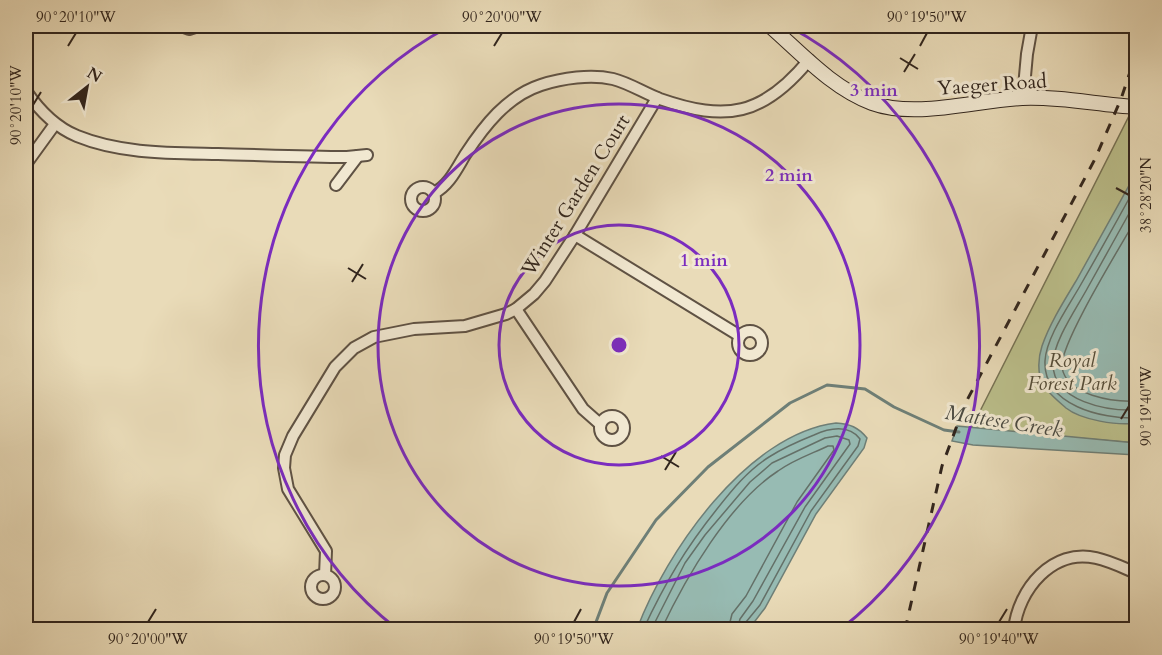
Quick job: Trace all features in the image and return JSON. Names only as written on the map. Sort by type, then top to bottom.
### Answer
[{"type":"street","points":[[182,26],[189,29],[198,26]]},
{"type":"street","name":"Yaeger Road","points":[[770,26],[847,90],[883,106],[918,109],[1042,98],[1137,107]]},
{"type":"street","points":[[1023,98],[1026,54],[1032,26]]},
{"type":"street","points":[[434,193],[445,188],[468,151],[495,115],[524,92],[556,81],[602,77],[693,109],[733,112],[776,93],[796,76],[809,60]]},
{"type":"street","points":[[26,91],[38,108],[55,124],[75,135],[98,143],[178,154],[362,155],[336,185]]},
{"type":"street","name":"Winter Garden Court","points":[[325,575],[326,551],[288,489],[284,468],[285,455],[293,436],[335,367],[354,348],[374,337],[414,329],[465,326],[506,315],[534,294],[575,235],[657,98]]},
{"type":"street","points":[[26,164],[55,124]]},
{"type":"street","points":[[575,235],[740,336]]},
{"type":"street","points":[[516,309],[583,409],[600,424]]},
{"type":"street","points":[[1014,630],[1026,593],[1034,581],[1056,562],[1076,557],[1096,557],[1137,573]]},
{"type":"green space","name":"Royal Forest Park","points":[[1129,116],[1136,116],[1136,443],[971,429]]},
{"type":"water","points":[[1136,173],[1136,423],[1120,424],[1090,419],[1066,408],[1044,386],[1039,373],[1039,361],[1042,346],[1053,321]]},
{"type":"water","points":[[836,423],[850,425],[860,431],[867,438],[864,448],[816,514],[765,608],[749,629],[637,629],[650,598],[668,566],[689,533],[714,501],[742,473],[771,449],[803,432]]},
{"type":"water","points":[[957,426],[1136,443],[1136,455],[973,445],[952,441]]},
{"type":"waterway","name":"Mattese Creek","points":[[593,630],[607,593],[656,520],[708,467],[790,403],[827,385],[865,389],[894,407],[944,430],[959,432]]},
{"type":"railway","points":[[905,630],[942,466],[965,404],[1095,159],[1121,99],[1136,54]]}]
